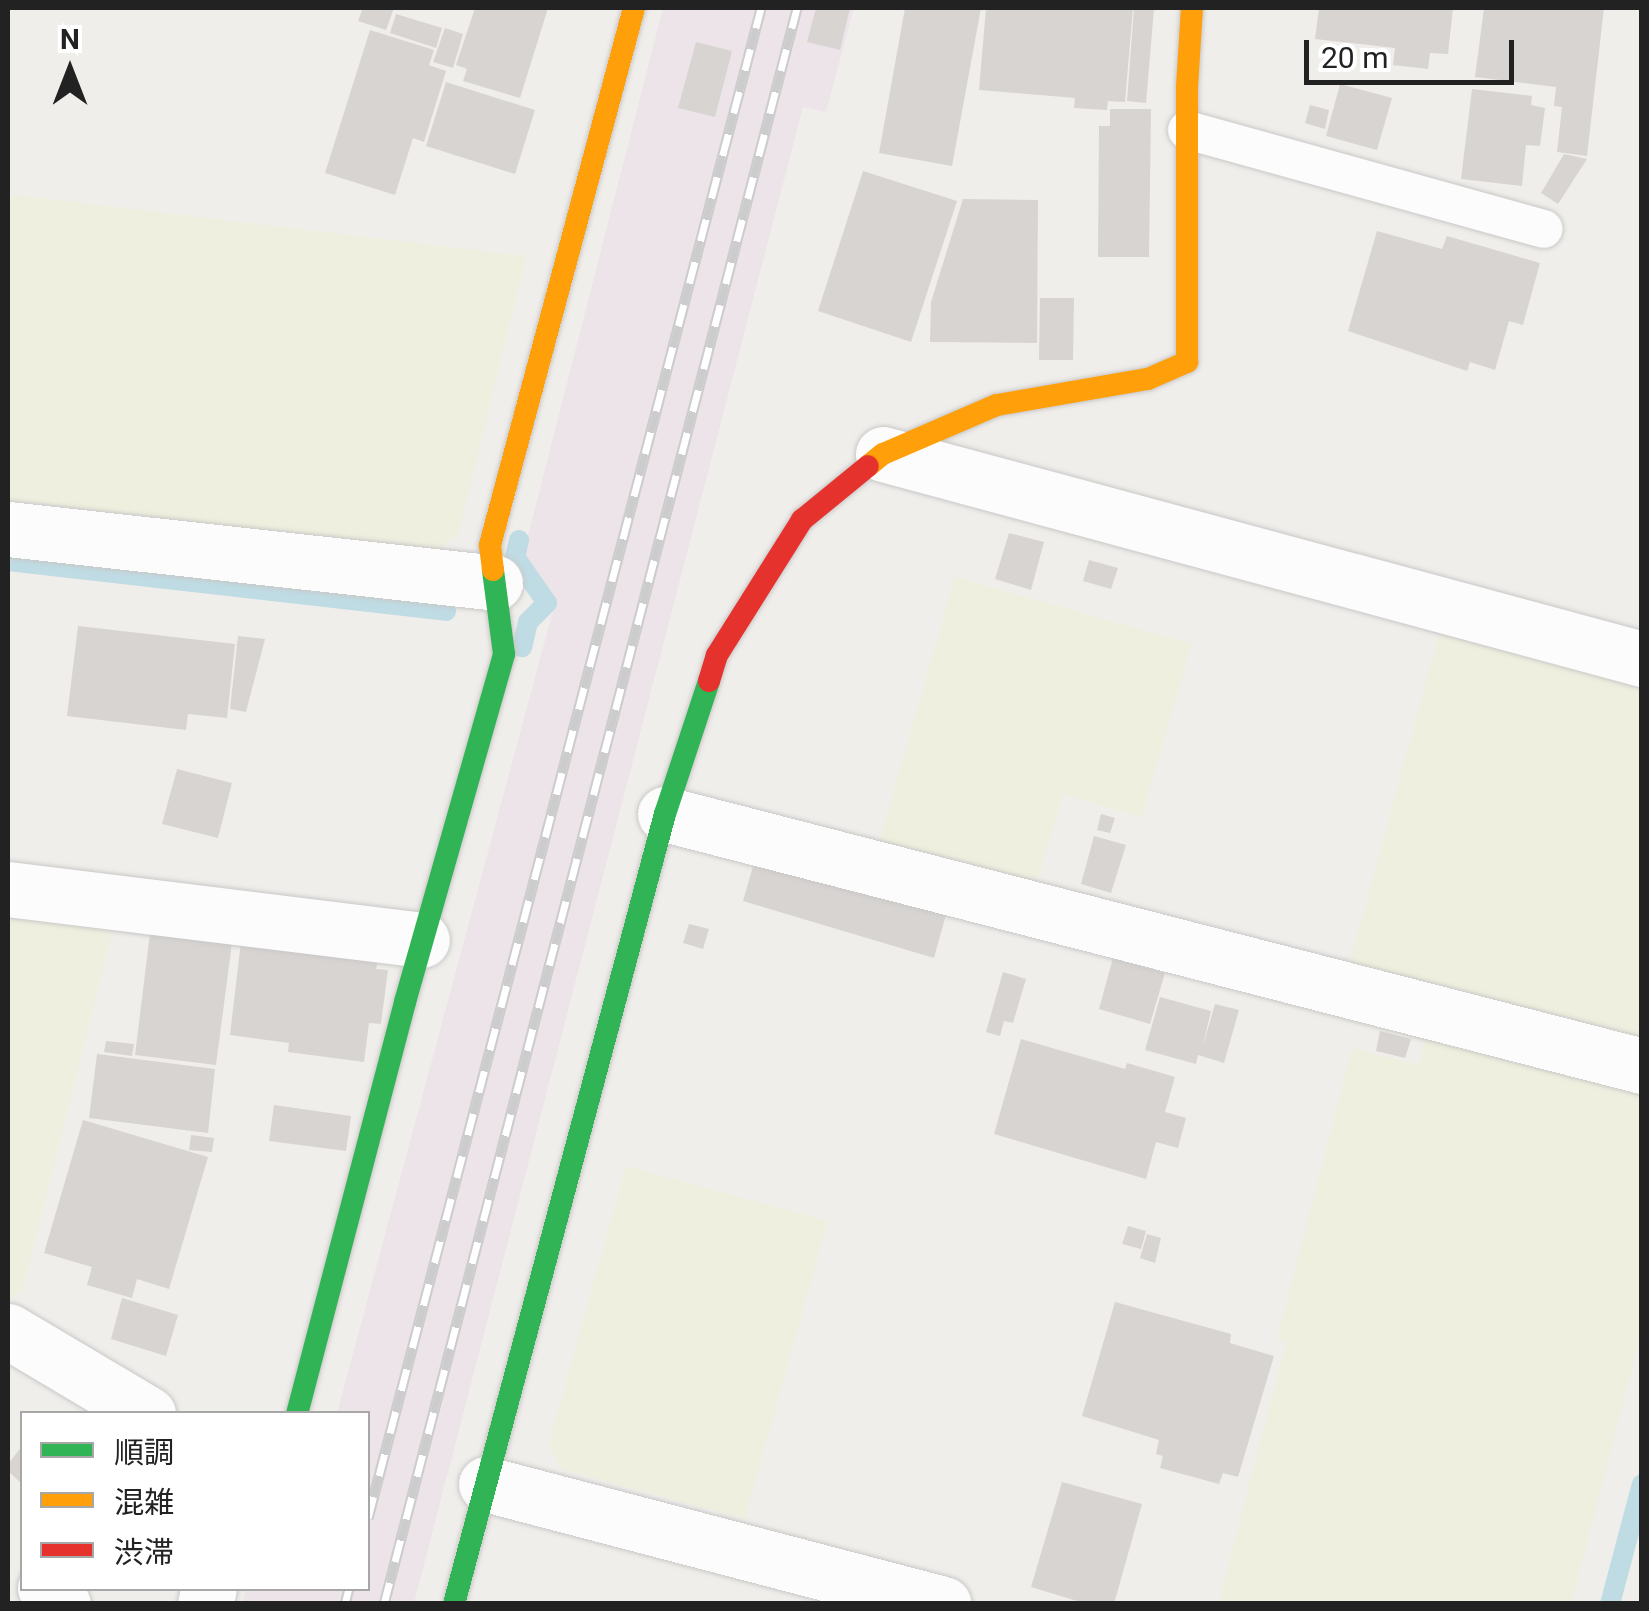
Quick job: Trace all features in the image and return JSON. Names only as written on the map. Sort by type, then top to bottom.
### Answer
[{"type":"street","points":[[298,1411],[422,940],[504,654],[490,546],[634,8]]},
{"type":"street","points":[[454,1604],[665,814],[717,656],[802,520],[883,454],[997,405],[1148,379],[1187,362],[1187,130],[1192,8]]},
{"type":"street","points":[[883,454],[1642,659]]},
{"type":"street","points":[[8,528],[495,583]]},
{"type":"street","points":[[665,814],[1642,1066]]},
{"type":"street","points":[[8,889],[422,940]]},
{"type":"street","points":[[8,1330],[143,1411]]},
{"type":"street","points":[[486,1484],[944,1604]]},
{"type":"lane","points":[[1187,130],[1544,230]]},
{"type":"shaded area","points":[[663,8],[854,8],[826,112],[803,107],[414,1603],[242,1604],[245,1591],[370,1591],[370,1411],[338,1411],[555,603],[523,555]]},
{"type":"green space","points":[[8,194],[527,256],[458,535],[437,551],[8,500]]},
{"type":"green space","points":[[955,577],[1192,644],[1142,817],[1063,794],[1036,886],[879,842]]},
{"type":"green space","points":[[1439,633],[1641,687],[1641,1043],[1349,965]]},
{"type":"green space","points":[[8,910],[115,922],[23,1290],[8,1301]]},
{"type":"green space","points":[[1426,1036],[1641,1091],[1641,1333],[1572,1603],[1218,1604],[1286,1342],[1277,1339],[1352,1048],[1419,1065]]},
{"type":"green space","points":[[626,1166],[828,1221],[745,1519],[560,1469],[549,1442]]},
{"type":"building","points":[[363,8],[394,8],[386,30],[358,21]]},
{"type":"building","points":[[475,8],[548,8],[520,98],[463,81],[467,69],[456,65]]},
{"type":"building","points":[[816,8],[850,8],[840,50],[807,42]]},
{"type":"building","points":[[905,8],[981,8],[952,166],[879,153]]},
{"type":"building","points":[[986,8],[1133,8],[1125,102],[1108,101],[1107,110],[1074,108],[1075,98],[979,90]]},
{"type":"building","points":[[1134,8],[1154,9],[1146,103],[1127,101]]},
{"type":"building","points":[[1319,8],[1453,8],[1448,54],[1430,53],[1428,69],[1393,65],[1395,48],[1315,39]]},
{"type":"building","points":[[1484,8],[1604,8],[1587,156],[1557,152],[1562,107],[1554,106],[1556,87],[1475,77]]},
{"type":"building","points":[[396,14],[442,28],[436,48],[390,33]]},
{"type":"building","points":[[445,28],[463,34],[453,68],[433,62]]},
{"type":"building","points":[[370,30],[434,50],[429,65],[446,71],[424,142],[413,138],[395,195],[325,173]]},
{"type":"building","points":[[696,42],[732,51],[715,117],[678,108]]},
{"type":"building","points":[[446,82],[535,110],[515,174],[426,146]]},
{"type":"building","points":[[1340,84],[1392,98],[1377,150],[1326,136]]},
{"type":"building","points":[[1472,89],[1532,96],[1531,105],[1545,108],[1540,146],[1526,145],[1522,186],[1461,179]]},
{"type":"building","points":[[1310,105],[1329,110],[1325,129],[1305,123]]},
{"type":"building","points":[[1110,109],[1151,109],[1149,257],[1098,257],[1099,126],[1110,126]]},
{"type":"building","points":[[1564,154],[1587,159],[1558,204],[1541,193]]},
{"type":"building","points":[[863,171],[957,201],[911,342],[818,311]]},
{"type":"building","points":[[963,199],[1038,200],[1037,343],[930,342],[931,302]]},
{"type":"building","points":[[1377,231],[1442,249],[1447,236],[1540,263],[1523,325],[1509,321],[1495,370],[1470,362],[1467,371],[1348,331]]},
{"type":"building","points":[[1040,298],[1074,298],[1073,360],[1039,360]]},
{"type":"building","points":[[1009,533],[1044,542],[1031,590],[995,579]]},
{"type":"building","points":[[1089,560],[1118,568],[1111,589],[1083,581]]},
{"type":"building","points":[[78,626],[235,644],[227,718],[188,714],[186,730],[67,716]]},
{"type":"building","points":[[238,636],[265,639],[246,712],[230,709]]},
{"type":"building","points":[[177,769],[232,783],[218,838],[162,824]]},
{"type":"building","points":[[1101,814],[1115,818],[1110,833],[1097,830]]},
{"type":"building","points":[[1094,836],[1126,845],[1111,893],[1081,884]]},
{"type":"building","points":[[756,856],[947,911],[934,958],[743,901]]},
{"type":"building","points":[[689,924],[709,929],[703,949],[683,943]]},
{"type":"building","points":[[150,933],[232,943],[216,1065],[135,1055]]},
{"type":"building","points":[[241,941],[378,959],[376,969],[388,970],[381,1024],[369,1023],[364,1062],[288,1052],[289,1043],[230,1035]]},
{"type":"building","points":[[1113,958],[1165,973],[1150,1024],[1099,1009]]},
{"type":"building","points":[[1003,972],[1026,979],[1013,1023],[1004,1021],[1000,1036],[986,1032]]},
{"type":"building","points":[[1160,997],[1211,1011],[1202,1049],[1215,1004],[1239,1010],[1224,1063],[1198,1055],[1196,1064],[1145,1050]]},
{"type":"building","points":[[1380,1031],[1411,1039],[1405,1058],[1376,1051]]},
{"type":"building","points":[[1021,1039],[1125,1069],[1127,1063],[1175,1077],[1165,1112],[1186,1118],[1178,1148],[1156,1142],[1146,1179],[994,1134]]},
{"type":"building","points":[[106,1041],[134,1044],[132,1056],[104,1052]]},
{"type":"building","points":[[97,1054],[215,1069],[208,1133],[89,1118]]},
{"type":"building","points":[[274,1105],[351,1116],[346,1151],[269,1141]]},
{"type":"building","points":[[83,1120],[208,1157],[169,1289],[137,1279],[132,1298],[87,1285],[92,1267],[44,1253]]},
{"type":"building","points":[[191,1135],[214,1138],[212,1152],[189,1150]]},
{"type":"building","points":[[1128,1226],[1146,1231],[1141,1249],[1122,1244]]},
{"type":"building","points":[[1147,1234],[1161,1238],[1155,1263],[1140,1258]]},
{"type":"building","points":[[122,1298],[178,1315],[166,1356],[111,1339]]},
{"type":"building","points":[[1115,1302],[1231,1334],[1230,1343],[1274,1356],[1238,1477],[1223,1473],[1219,1484],[1160,1468],[1163,1456],[1156,1454],[1159,1440],[1082,1416]]},
{"type":"building","points":[[20,1449],[20,1482],[8,1471],[8,1464]]},
{"type":"building","points":[[1062,1482],[1142,1504],[1114,1604],[1087,1604],[1031,1587]]},
{"type":"waterway","points":[[519,540],[515,557],[547,603],[528,622],[522,647]]},
{"type":"waterway","points":[[8,561],[446,611]]},
{"type":"waterway","points":[[1610,1604],[1642,1484]]},
{"type":"railway","points":[[370,1510],[761,8]]},
{"type":"railway","points":[[384,1604],[797,8]]},
{"type":"railway","points":[[345,1604],[348,1591]]},
{"type":"traffic: fast","points":[[298,1411],[405,1002],[504,654],[493,570]]},
{"type":"traffic: fast","points":[[454,1604],[665,814],[709,681]]},
{"type":"traffic: slow","points":[[493,570],[490,545],[634,8]]},
{"type":"traffic: slow","points":[[868,466],[883,454],[997,405],[1148,379],[1187,362],[1187,87],[1192,8]]},
{"type":"traffic: jam","points":[[709,681],[717,655],[802,520],[868,466]]}]
